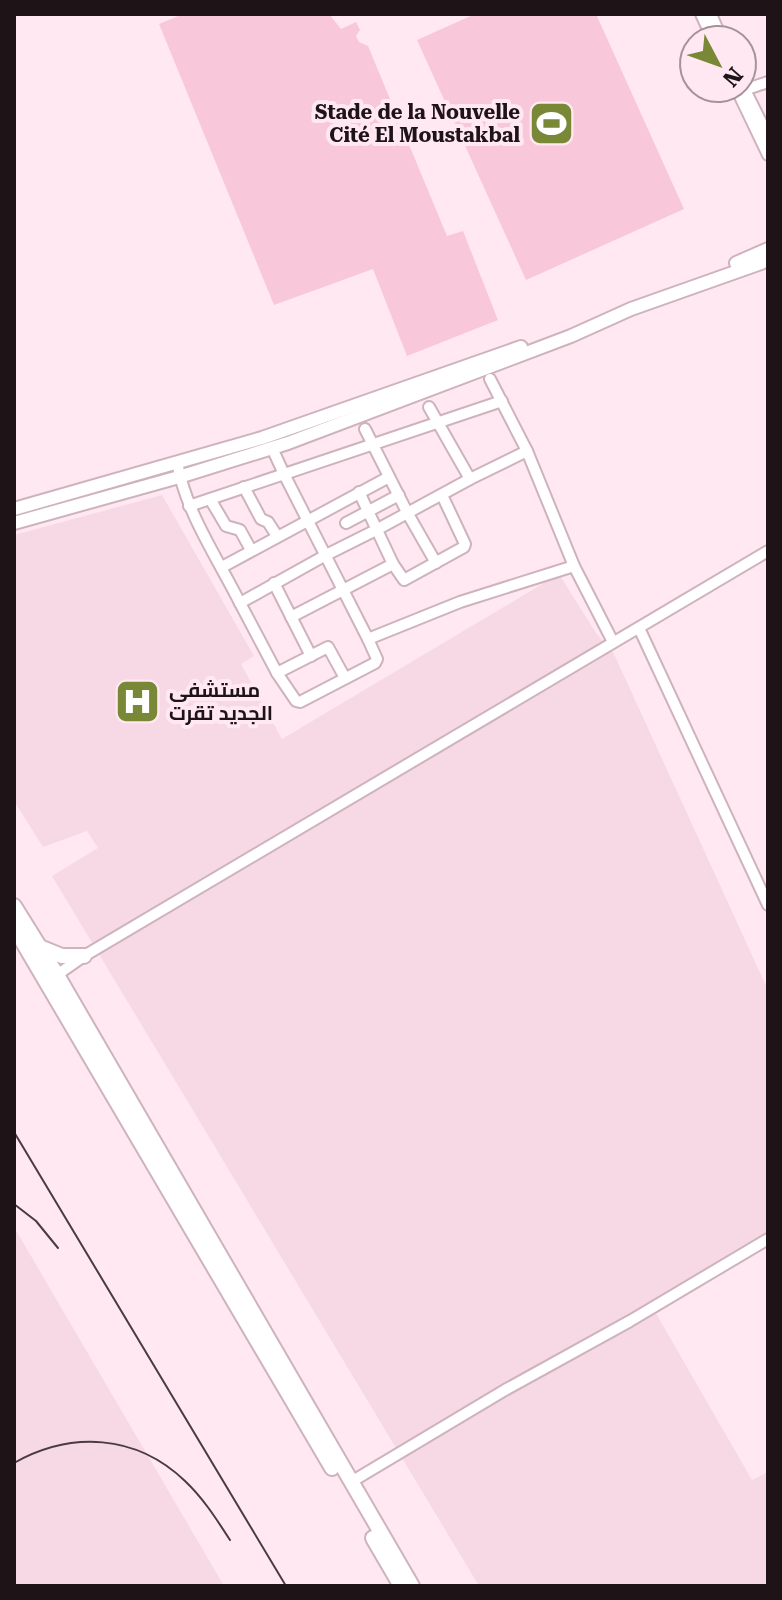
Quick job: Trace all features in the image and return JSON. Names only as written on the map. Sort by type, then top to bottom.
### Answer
[{"type":"highway","points":[[14,906],[39,947],[52,978]]},
{"type":"highway","points":[[14,927],[52,978],[401,1586]]},
{"type":"highway","points":[[39,947],[59,956],[84,956]]},
{"type":"highway","points":[[137,1125],[412,1586]]},
{"type":"main road","points":[[570,333],[768,249]]},
{"type":"main road","points":[[14,523],[272,448],[768,259]]},
{"type":"main road","points":[[14,509],[262,438],[514,354]]},
{"type":"street","points":[[748,104],[768,155]]},
{"type":"street","points":[[750,104],[768,136]]},
{"type":"street","points":[[490,379],[527,451],[574,566],[613,642]]},
{"type":"street","points":[[189,506],[502,401]]},
{"type":"street","points":[[429,407],[470,479]]},
{"type":"street","points":[[365,429],[436,563]]},
{"type":"street","points":[[177,462],[189,506],[277,673],[293,699],[300,702],[377,661],[272,448]]},
{"type":"street","points":[[240,603],[527,451]]},
{"type":"street","points":[[222,567],[389,477]]},
{"type":"street","points":[[244,487],[261,519],[268,522],[277,536]]},
{"type":"street","points":[[359,492],[393,564],[404,580],[465,545],[442,495]]},
{"type":"street","points":[[346,523],[399,495]]},
{"type":"street","points":[[210,499],[226,526],[240,530],[251,550]]},
{"type":"street","points":[[52,978],[84,956],[768,551]]},
{"type":"street","points":[[291,617],[393,564]]},
{"type":"street","points":[[368,639],[460,602],[574,566]]},
{"type":"street","points":[[274,583],[311,656]]},
{"type":"street","points":[[639,628],[768,905]]},
{"type":"street","points":[[277,673],[328,647],[345,678]]},
{"type":"street","points":[[351,1482],[768,1239]]},
{"type":"shaded area","points":[[183,14],[329,14],[341,29],[356,22],[360,30],[356,36],[359,42],[368,46],[447,236],[463,231],[498,320],[407,356],[373,269],[274,305],[159,24]]},
{"type":"shaded area","name":"Stade de la Nouvelle Cité El Moustakbal","points":[[475,14],[596,14],[684,209],[526,280],[417,40]]},
{"type":"shaded area","points":[[162,495],[254,656],[241,664],[282,739],[559,574],[596,633],[614,654],[768,990],[768,1231],[650,1303],[752,1480],[768,1472],[768,1586],[479,1586],[52,876],[98,848],[87,831],[43,847],[14,801],[14,535]]},
{"type":"shaded area","points":[[14,1227],[224,1586],[14,1586]]},
{"type":"railway","points":[[14,1132],[286,1586]]},
{"type":"railway","points":[[14,1204],[36,1221],[58,1248]]},
{"type":"railway","points":[[14,1463],[36,1453],[80,1442],[124,1446],[166,1465],[185,1481],[230,1540]]},
{"type":"place","name":"Stade de la Nouvelle Cité El Moustakbal","points":[[551,124]]},
{"type":"place","name":"مستشفى الجديد تقرت","points":[[138,702]]}]
